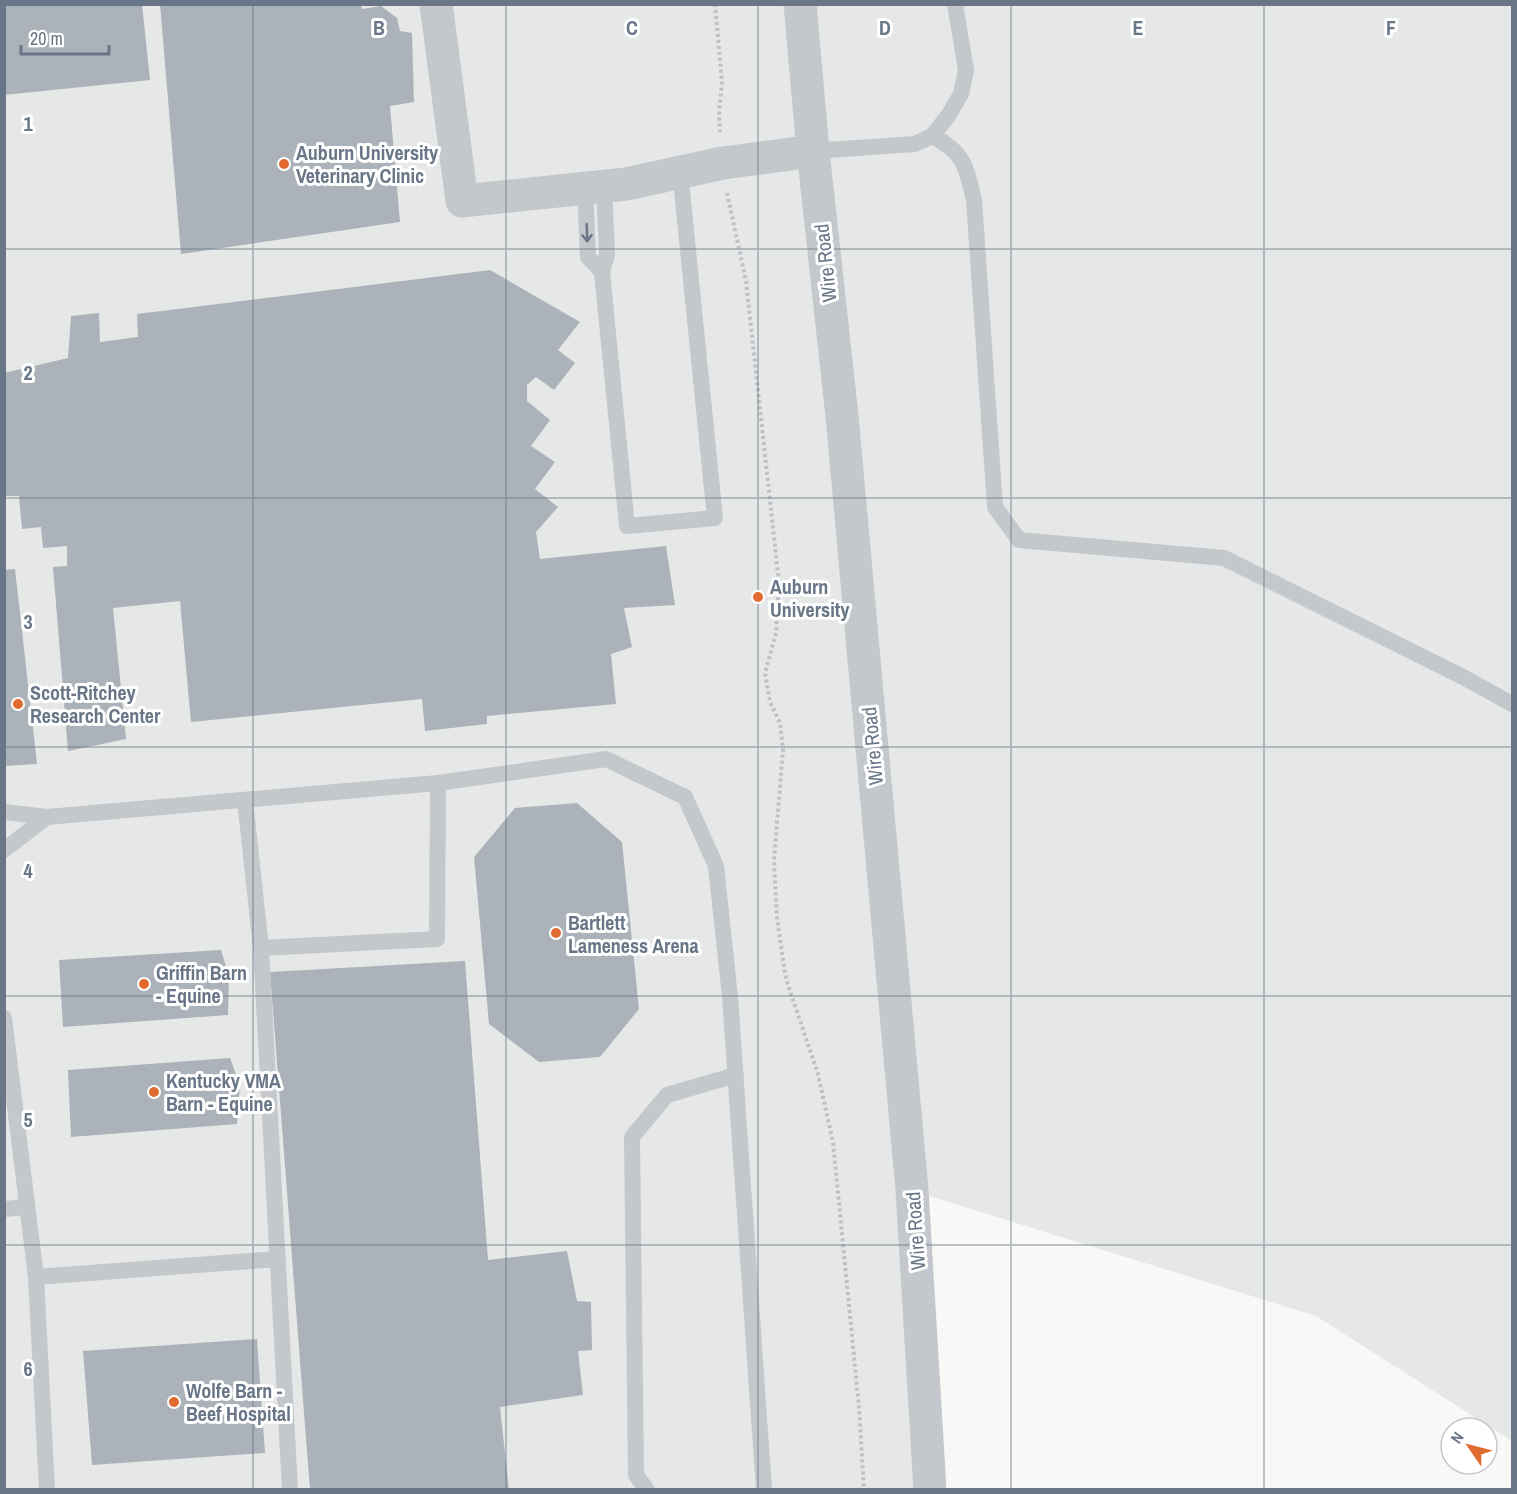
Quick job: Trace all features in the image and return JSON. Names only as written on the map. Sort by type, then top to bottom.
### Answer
[{"type":"street","points":[[436,4],[462,201],[595,187],[680,171],[813,151]]},
{"type":"street","name":"Wire Road","points":[[800,4],[813,151],[842,416],[912,1190],[930,1490]]},
{"type":"lane","points":[[813,151],[915,144],[932,136],[948,116],[961,94],[966,70],[955,4]]},
{"type":"lane","points":[[932,136],[950,145],[961,157],[974,200],[995,507],[1019,540],[1224,558],[1465,678],[1512,704]]},
{"type":"lane","points":[[595,187],[588,256],[602,272],[627,526],[715,518],[680,171]]},
{"type":"lane","points":[[4,812],[47,817],[245,800],[438,783],[606,759],[685,797],[716,866],[735,1075],[764,1490]]},
{"type":"lane","points":[[261,948],[437,939],[438,783]]},
{"type":"lane","points":[[245,800],[261,948],[290,1490]]},
{"type":"lane","points":[[4,850],[47,817]]},
{"type":"lane","points":[[4,1018],[36,1277],[47,1490]]},
{"type":"lane","points":[[646,1490],[636,1475],[633,1137],[667,1095],[735,1075]]},
{"type":"lane","points":[[4,1209],[27,1207]]},
{"type":"lane","points":[[36,1277],[278,1259]]},
{"type":"path","points":[[715,4],[722,82],[718,112],[720,135]]},
{"type":"path","points":[[725,186],[746,281],[779,583],[776,633],[765,673],[770,702],[780,723],[783,749],[774,861],[777,919],[786,979],[818,1074],[833,1142],[859,1407],[864,1490]]},
{"type":"shaded area","name":"Auburn University","points":[[5,5],[1512,5],[1512,1441],[1499,1433],[1499,1416],[1473,1416],[1316,1316],[913,1191],[936,1489],[5,1490]]},
{"type":"building","points":[[4,4],[142,4],[150,80],[4,95]]},
{"type":"building","name":"Auburn University Veterinary Clinic","points":[[160,4],[361,4],[362,9],[381,6],[397,18],[400,31],[412,33],[414,102],[390,106],[400,222],[181,254]]},
{"type":"building","points":[[490,270],[580,322],[558,350],[575,363],[554,390],[536,377],[527,385],[527,401],[550,420],[531,446],[555,462],[535,489],[558,507],[536,532],[540,559],[666,546],[675,605],[624,608],[632,647],[611,654],[616,704],[487,716],[487,724],[425,731],[422,699],[191,722],[180,601],[113,608],[126,739],[68,751],[53,567],[67,566],[67,546],[43,548],[41,527],[22,529],[19,496],[4,496],[4,373],[68,358],[71,316],[99,313],[100,342],[138,337],[137,314]]},
{"type":"building","name":"Scott-Ritchey Research Center","points":[[15,569],[37,764],[4,766],[4,570]]},
{"type":"building","name":"Bartlett Lameness Arena","points":[[577,803],[622,842],[639,1009],[600,1057],[539,1062],[489,1024],[474,857],[515,808]]},
{"type":"building","name":"Griffin Barn - Equine","points":[[221,950],[229,976],[228,1015],[63,1027],[59,960]]},
{"type":"building","points":[[465,961],[488,1260],[567,1251],[577,1301],[591,1302],[592,1350],[578,1351],[583,1395],[500,1407],[509,1490],[310,1490],[270,972]]},
{"type":"building","name":"Kentucky VMA Barn - Equine","points":[[230,1058],[240,1086],[237,1124],[71,1137],[68,1070]]},
{"type":"building","name":"Wolfe Barn - Beef Hospital","points":[[257,1339],[265,1453],[92,1465],[83,1351]]},
{"type":"place","name":"Auburn University Veterinary Clinic","points":[[284,164]]},
{"type":"place","name":"Auburn University","points":[[758,597]]},
{"type":"place","name":"Scott-Ritchey Research Center","points":[[18,704]]},
{"type":"place","name":"Bartlett Lameness Arena","points":[[556,933]]},
{"type":"place","name":"Griffin Barn - Equine","points":[[144,984]]},
{"type":"place","name":"Kentucky VMA Barn - Equine","points":[[154,1092]]},
{"type":"place","name":"Wolfe Barn - Beef Hospital","points":[[174,1402]]}]
